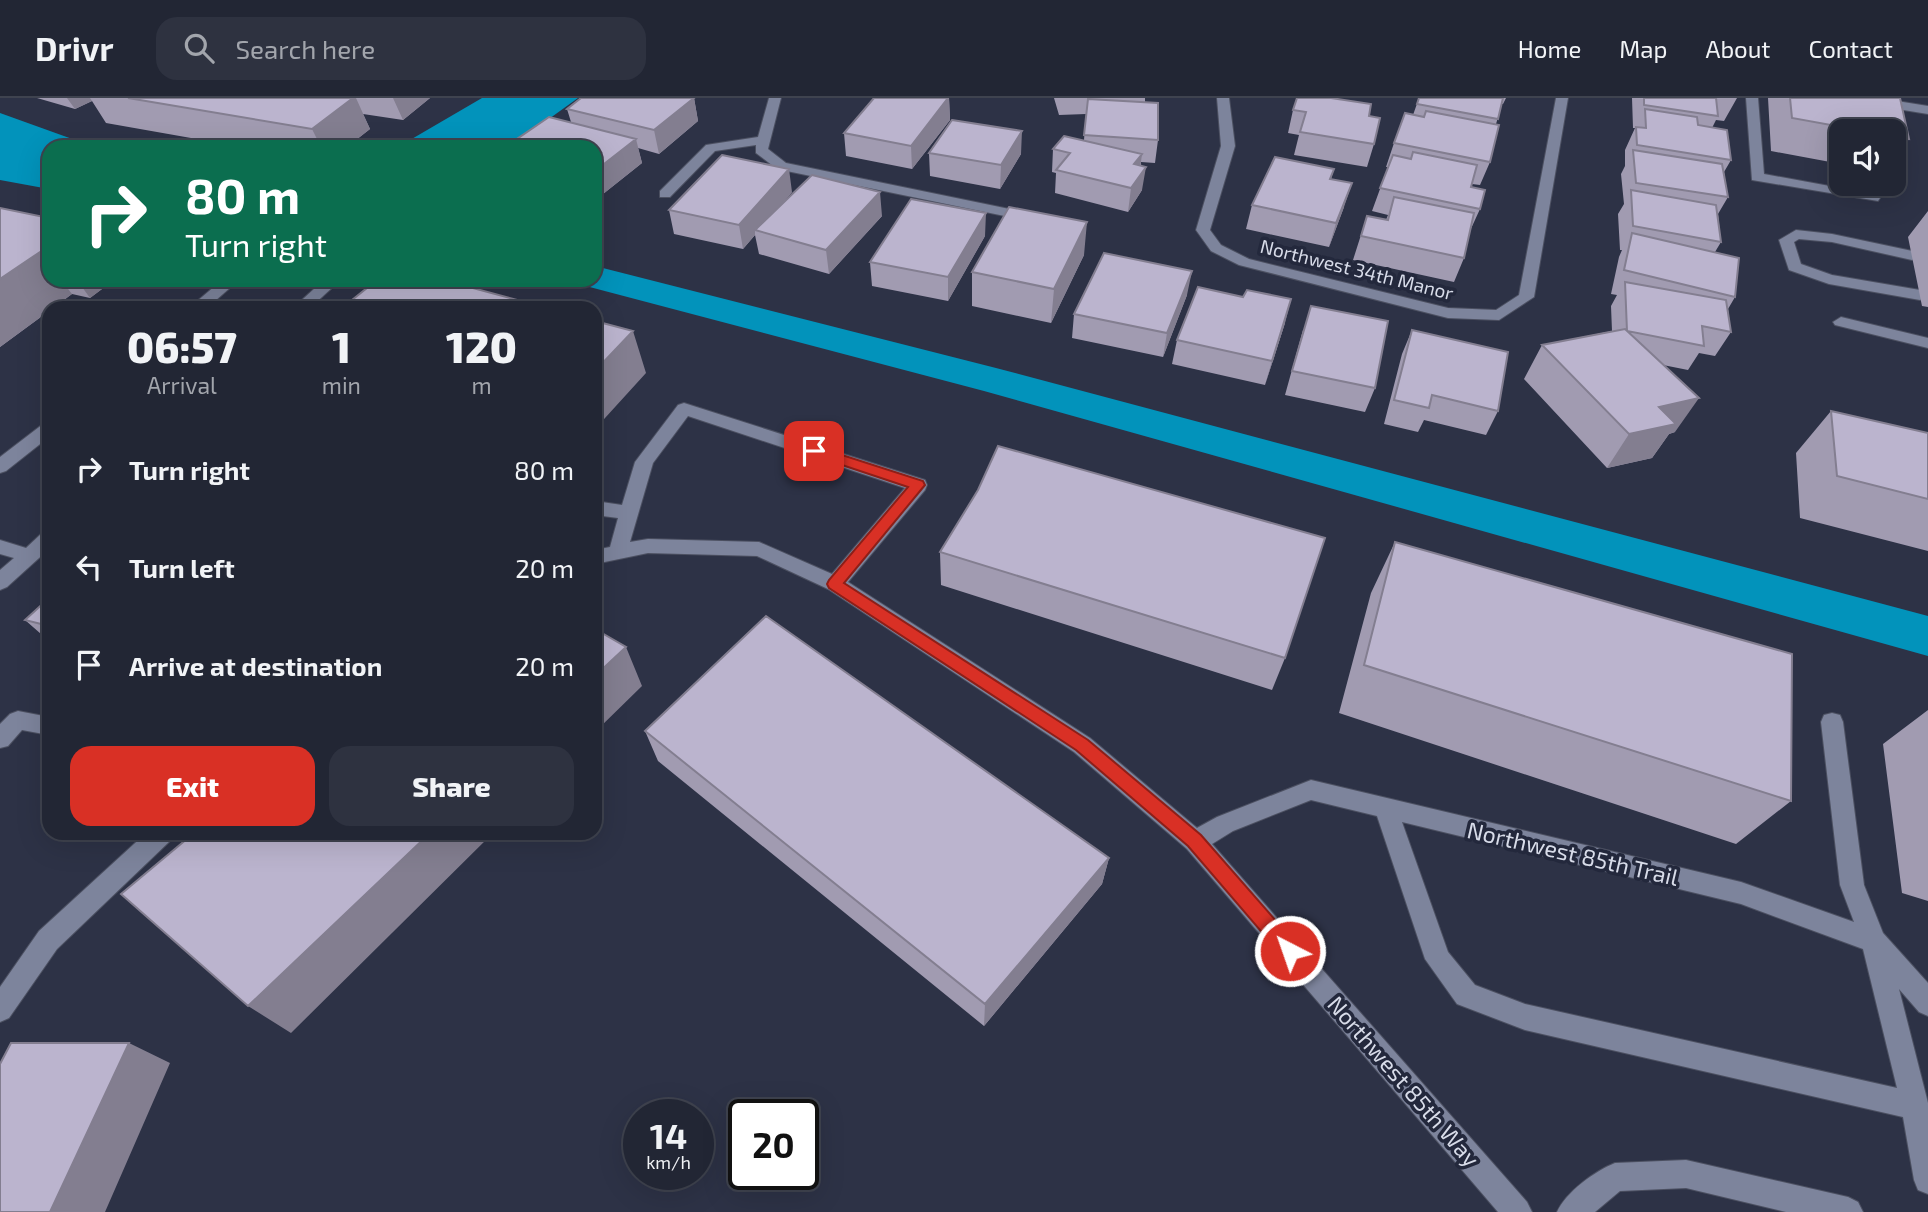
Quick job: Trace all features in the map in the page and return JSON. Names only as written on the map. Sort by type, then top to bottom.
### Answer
[{"type":"street","points":[[775,98],[761,150],[782,166],[1046,221]]},
{"type":"street","name":"Northwest 34th Manor","points":[[1223,98],[1228,146],[1203,230],[1216,248],[1244,262],[1448,313],[1499,315],[1527,297],[1562,98]]},
{"type":"street","points":[[1752,98],[1757,177],[1872,198]]},
{"type":"street","points":[[1854,98],[1928,110]]},
{"type":"street","points":[[665,194],[710,148],[764,140]]},
{"type":"street","points":[[1912,255],[1832,238],[1796,234],[1786,240],[1794,267],[1829,279],[1920,295]]},
{"type":"street","points":[[206,301],[222,287]]},
{"type":"street","points":[[310,301],[325,287]]},
{"type":"street","points":[[1841,322],[1928,342]]},
{"type":"street","points":[[618,552],[644,461],[684,409],[918,485],[835,584]]},
{"type":"street","points":[[0,467],[42,434]]},
{"type":"street","points":[[602,509],[629,513]]},
{"type":"street","points":[[0,582],[42,544]]},
{"type":"street","name":"Northwest 85th Way","points":[[602,555],[648,546],[759,549],[835,584],[1082,745],[1195,841],[1517,1212]]},
{"type":"street","points":[[0,547],[30,555]]},
{"type":"street","points":[[0,739],[18,720],[42,725]]},
{"type":"street","points":[[1832,722],[1852,885],[1874,941],[1915,1106],[1928,1180]]},
{"type":"street","name":"Northwest 85th Trail","points":[[1195,841],[1225,824],[1311,790],[1741,893],[1874,941],[1928,1003]]},
{"type":"street","points":[[1386,809],[1438,959],[1466,995],[1525,1017],[1915,1106]]},
{"type":"street","points":[[0,1009],[48,940],[155,840]]},
{"type":"street","points":[[1572,1212],[1615,1177],[1686,1174],[1848,1212]]},
{"type":"water","points":[[482,98],[578,98],[520,140],[410,140]]},
{"type":"water","points":[[0,113],[75,140],[42,140],[42,188],[0,180]]},
{"type":"building","points":[[128,98],[353,98],[312,129]]},
{"type":"building","points":[[581,98],[694,98],[654,130],[567,109]]},
{"type":"building","points":[[874,98],[948,98],[911,146],[844,133]]},
{"type":"building","points":[[1297,98],[1331,98],[1371,104],[1369,116],[1380,118],[1374,144],[1300,132],[1306,112],[1293,110]]},
{"type":"building","points":[[1419,98],[1503,98],[1498,119],[1417,104]]},
{"type":"building","points":[[1644,98],[1716,98],[1718,116],[1644,105]]},
{"type":"building","points":[[1790,98],[1900,98],[1905,119],[1829,119],[1829,125],[1792,118]]},
{"type":"building","points":[[1088,99],[1158,103],[1158,140],[1084,135]]},
{"type":"building","points":[[1645,109],[1697,117],[1698,125],[1727,130],[1731,160],[1637,145],[1636,127],[1646,128]]},
{"type":"building","points":[[1426,111],[1499,125],[1490,162],[1394,143],[1405,113],[1424,117]]},
{"type":"building","points":[[549,117],[636,139],[602,166],[602,140],[515,140]]},
{"type":"building","points":[[952,120],[1022,131],[1001,165],[929,153]]},
{"type":"building","points":[[1064,136],[1142,154],[1134,164],[1146,167],[1131,188],[1056,170],[1070,153],[1053,149]]},
{"type":"building","points":[[1633,150],[1722,164],[1728,197],[1636,183]]},
{"type":"building","points":[[1413,152],[1477,165],[1471,187],[1485,190],[1480,209],[1380,188],[1393,155],[1411,159]]},
{"type":"building","points":[[722,155],[789,169],[739,225],[669,210]]},
{"type":"building","points":[[1275,157],[1334,169],[1330,179],[1352,183],[1336,223],[1252,205]]},
{"type":"building","points":[[812,175],[880,192],[826,250],[755,230]]},
{"type":"building","points":[[1631,190],[1716,205],[1721,242],[1633,226]]},
{"type":"building","points":[[1394,197],[1474,213],[1464,258],[1361,236],[1367,216],[1388,220]]},
{"type":"building","points":[[911,199],[986,213],[948,277],[870,262]]},
{"type":"building","points":[[1009,207],[1087,222],[1054,289],[972,272]]},
{"type":"building","points":[[0,208],[42,217],[42,252],[0,279]]},
{"type":"building","points":[[1632,233],[1739,258],[1735,297],[1624,270]]},
{"type":"building","points":[[1104,253],[1192,271],[1167,333],[1074,314]]},
{"type":"building","points":[[1625,282],[1726,300],[1731,332],[1702,326],[1704,346],[1627,331]]},
{"type":"building","points":[[368,287],[469,287],[521,301],[351,301]]},
{"type":"building","points":[[1198,287],[1243,297],[1247,290],[1291,299],[1272,361],[1177,340]]},
{"type":"building","points":[[1311,306],[1388,321],[1375,388],[1292,371]]},
{"type":"building","points":[[602,323],[633,331],[602,364]]},
{"type":"building","points":[[1625,329],[1699,398],[1659,407],[1676,424],[1629,434],[1542,345]]},
{"type":"building","points":[[1412,330],[1508,352],[1498,411],[1432,395],[1429,408],[1394,400]]},
{"type":"building","points":[[1831,411],[1928,433],[1928,499],[1837,476]]},
{"type":"building","points":[[998,446],[1325,538],[1285,658],[940,552],[978,490]]},
{"type":"building","points":[[1395,542],[1792,654],[1791,801],[1364,665]]},
{"type":"building","points":[[42,604],[42,624],[25,620]]},
{"type":"building","points":[[766,616],[1109,858],[985,1004],[645,731]]},
{"type":"building","points":[[602,633],[626,647],[602,669]]},
{"type":"building","points":[[186,840],[423,840],[248,1006],[121,894]]},
{"type":"building","points":[[11,1043],[129,1043],[50,1212],[0,1212],[0,1064]]},
{"type":"waterway","points":[[602,279],[996,381],[1928,636]]},
{"type":"route","points":[[814,451],[918,485],[835,584],[1082,745],[1195,841],[1290,951]]}]
